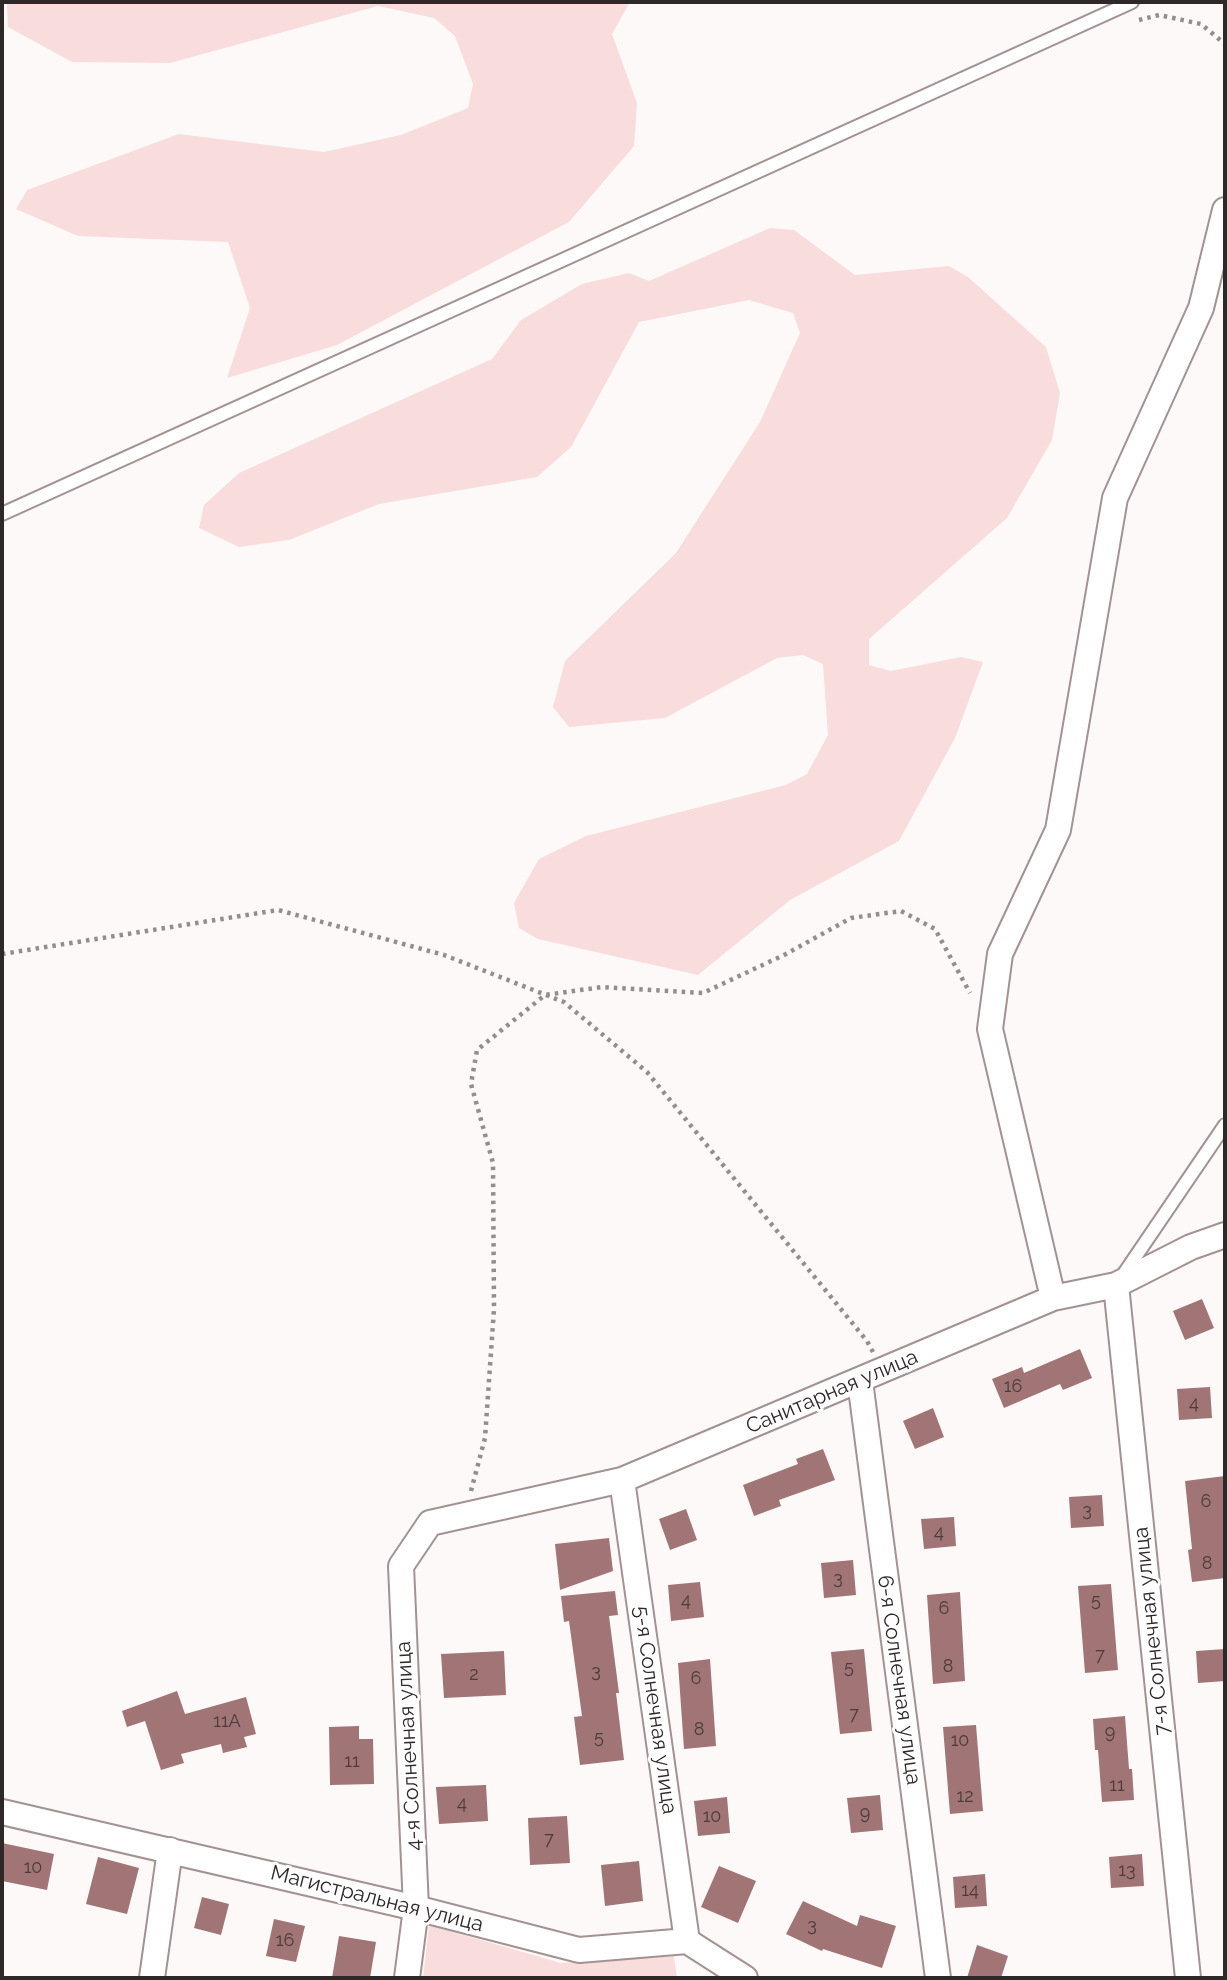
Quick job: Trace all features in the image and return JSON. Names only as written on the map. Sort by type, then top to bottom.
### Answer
[{"type":"street","points":[[1053,1298],[990,1029],[1000,954],[1058,830],[1115,498],[1201,308],[1225,210]]},
{"type":"street","name":"Санитарная улица","points":[[430,1523],[622,1480],[1053,1298],[1116,1285],[1191,1247],[1225,1235]]},
{"type":"street","name":"7-я Солнечная улица","points":[[1116,1285],[1188,1978]]},
{"type":"street","name":"6-я Солнечная улица","points":[[860,1381],[939,1978]]},
{"type":"street","name":"5-я Солнечная улица","points":[[622,1480],[687,1941]]},
{"type":"street","name":"4-я Солнечная улица","points":[[407,1978],[416,1908],[401,1566],[430,1523]]},
{"type":"street","name":"Магистральная улица","points":[[2,1812],[416,1908],[579,1950],[687,1941]]},
{"type":"street","points":[[152,1978],[170,1850]]},
{"type":"street","points":[[687,1941],[745,1978]]},
{"type":"lane","points":[[2,513],[1132,2]]},
{"type":"lane","points":[[1116,1285],[1225,1125]]},
{"type":"path","points":[[1134,21],[1159,15],[1201,24],[1225,44]]},
{"type":"path","points":[[2,954],[278,910],[444,954],[564,1002],[647,1072],[867,1341],[883,1371]]},
{"type":"path","points":[[464,1516],[485,1438],[494,1309],[493,1163],[471,1084],[477,1050],[545,995],[602,987],[703,993],[786,954],[851,918],[901,911],[935,929],[972,996]]},
{"type":"shaded area","points":[[7,2],[630,2],[612,34],[637,103],[634,146],[569,222],[337,345],[227,378],[250,308],[228,242],[78,236],[16,209],[27,190],[179,134],[324,152],[401,135],[468,108],[473,84],[455,36],[434,18],[378,6],[170,63],[72,62],[8,27]]},
{"type":"shaded area","points":[[770,228],[794,230],[855,275],[949,266],[968,277],[1046,347],[1060,393],[1052,440],[1007,518],[869,639],[869,665],[891,671],[961,657],[983,662],[955,738],[899,841],[790,900],[698,975],[538,939],[519,928],[514,903],[539,859],[586,836],[786,785],[807,774],[828,735],[823,664],[803,655],[777,658],[665,718],[569,727],[553,707],[565,661],[676,553],[760,422],[800,333],[793,313],[749,300],[639,322],[571,447],[537,477],[379,504],[289,540],[239,547],[199,528],[204,505],[239,473],[492,359],[521,320],[582,284],[629,273],[649,281]]},
{"type":"shaded area","points":[[429,1925],[561,1963],[674,1956],[677,1978],[423,1978]]},
{"type":"building","points":[[1202,1299],[1214,1328],[1185,1340],[1173,1311]]},
{"type":"building","points":[[1080,1349],[1092,1378],[1063,1390],[1060,1384],[1004,1408],[992,1379],[1022,1367],[1024,1373]]},
{"type":"building","points":[[1210,1387],[1212,1418],[1179,1420],[1177,1389]]},
{"type":"building","points":[[933,1408],[944,1437],[915,1449],[903,1421]]},
{"type":"building","points":[[823,1449],[835,1480],[779,1500],[781,1506],[754,1516],[743,1485],[798,1464],[796,1459]]},
{"type":"building","points":[[1225,1476],[1225,1578],[1192,1582],[1188,1550],[1192,1549],[1185,1481]]},
{"type":"building","points":[[1102,1495],[1104,1526],[1071,1528],[1069,1497]]},
{"type":"building","points":[[686,1509],[697,1540],[670,1550],[659,1519]]},
{"type":"building","points":[[954,1517],[956,1546],[924,1549],[921,1519]]},
{"type":"building","points":[[609,1538],[613,1571],[560,1590],[555,1544]]},
{"type":"building","points":[[853,1560],[856,1595],[824,1598],[821,1563]]},
{"type":"building","points":[[700,1582],[704,1617],[671,1621],[668,1585]]},
{"type":"building","points":[[1111,1584],[1118,1670],[1085,1673],[1078,1586]]},
{"type":"building","points":[[615,1591],[618,1615],[609,1616],[624,1760],[580,1765],[574,1717],[582,1716],[569,1621],[564,1622],[561,1596]]},
{"type":"building","points":[[960,1592],[965,1681],[933,1684],[927,1595]]},
{"type":"building","points":[[864,1649],[872,1731],[840,1734],[831,1652]]},
{"type":"building","points":[[1225,1649],[1225,1681],[1198,1683],[1196,1651]]},
{"type":"building","points":[[504,1651],[506,1695],[444,1698],[441,1654]]},
{"type":"building","points":[[710,1659],[716,1746],[684,1749],[678,1663]]},
{"type":"building","points":[[177,1691],[185,1714],[246,1697],[256,1734],[244,1737],[247,1747],[223,1753],[221,1744],[181,1754],[184,1763],[161,1770],[145,1721],[127,1727],[122,1711]]},
{"type":"building","points":[[1125,1716],[1134,1800],[1102,1802],[1093,1719]]},
{"type":"building","points":[[976,1725],[983,1811],[950,1814],[943,1727]]},
{"type":"building","points":[[359,1726],[359,1739],[373,1739],[374,1784],[330,1785],[329,1727]]},
{"type":"building","points":[[486,1785],[488,1821],[439,1824],[436,1787]]},
{"type":"building","points":[[880,1795],[883,1830],[851,1833],[847,1798]]},
{"type":"building","points":[[727,1797],[730,1833],[698,1836],[694,1801]]},
{"type":"building","points":[[567,1816],[570,1863],[530,1865],[528,1818]]},
{"type":"building","points":[[2,1843],[54,1854],[47,1890],[2,1881]]},
{"type":"building","points":[[1142,1854],[1144,1886],[1111,1888],[1109,1857]]},
{"type":"building","points":[[98,1857],[139,1868],[127,1914],[86,1904]]},
{"type":"building","points":[[639,1861],[643,1901],[605,1906],[601,1865]]},
{"type":"building","points":[[719,1866],[756,1881],[738,1923],[701,1907]]},
{"type":"building","points":[[985,1874],[987,1906],[955,1908],[953,1877]]},
{"type":"building","points":[[202,1897],[229,1904],[221,1935],[194,1928]]},
{"type":"building","points":[[803,1901],[857,1926],[860,1915],[896,1926],[882,1968],[823,1949],[822,1951],[786,1934]]},
{"type":"building","points":[[274,1919],[305,1926],[296,1962],[266,1956]]},
{"type":"building","points":[[339,1936],[376,1942],[370,1978],[332,1978]]},
{"type":"building","points":[[977,1945],[1008,1956],[1001,1978],[967,1978]]}]
